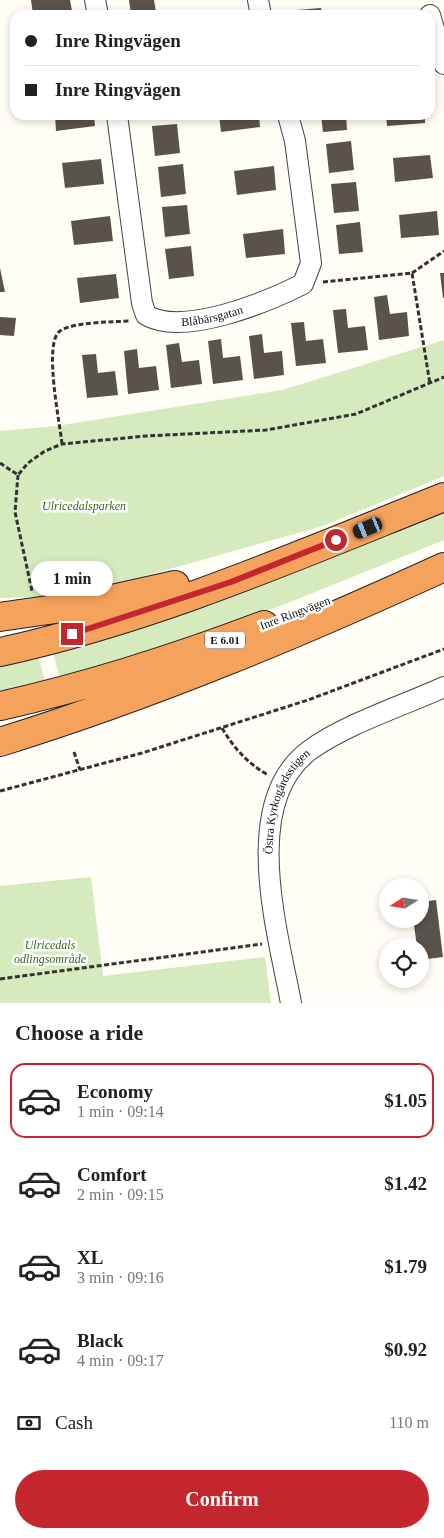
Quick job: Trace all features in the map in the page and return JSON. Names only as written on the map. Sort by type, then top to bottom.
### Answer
[{"type":"highway","points":[[0,652],[89,630],[231,582],[444,497]]},
{"type":"highway","points":[[0,617],[90,604],[160,589],[352,534]]},
{"type":"highway","name":"Inre Ringvägen","points":[[0,706],[78,687],[207,646],[374,583],[444,554]]},
{"type":"highway","points":[[0,742],[85,715],[193,674],[444,567]]},
{"type":"street","points":[[435,32],[444,64]]},
{"type":"street","points":[[117,120],[146,315]]},
{"type":"street","points":[[289,120],[295,141],[311,263],[303,284]]},
{"type":"street","name":"Blåbärsgatan","points":[[146,315],[157,322],[220,316],[265,302],[303,284]]},
{"type":"street","name":"Östra Kyrkogårdsstigen","points":[[291,1003],[267,863],[272,817],[284,784],[296,763],[309,751],[326,740],[444,687]]},
{"type":"path","points":[[303,284],[412,273],[444,252]]},
{"type":"path","points":[[412,273],[430,384]]},
{"type":"path","points":[[62,444],[52,359],[54,338],[60,331],[70,327],[133,320],[146,315]]},
{"type":"path","points":[[32,591],[15,512],[18,475],[28,463],[45,450],[62,444],[146,436],[266,430],[356,414],[444,377]]},
{"type":"path","points":[[0,463],[18,475]]},
{"type":"path","points":[[0,791],[142,754],[308,700],[444,650]]},
{"type":"path","points":[[222,728],[234,746],[253,766],[284,784]]},
{"type":"path","points":[[74,752],[80,770]]},
{"type":"path","points":[[0,979],[280,941]]},
{"type":"green space","name":"Ulricedalsparken","points":[[444,340],[444,476],[323,526],[73,596],[0,598],[0,431],[56,426],[282,390]]},
{"type":"green space","points":[[444,511],[444,540],[283,605],[179,642],[60,679],[53,653],[175,616],[337,556]]},
{"type":"green space","points":[[38,655],[45,681],[0,692],[0,663]]},
{"type":"green space","name":"Ulricedals odlingsområde","points":[[91,877],[103,976],[265,957],[271,1003],[0,1003],[0,886]]},
{"type":"building","points":[[31,0],[70,0],[72,10],[32,10]]},
{"type":"building","points":[[129,0],[154,0],[156,10],[130,10]]},
{"type":"building","points":[[321,8],[321,10],[297,10]]},
{"type":"building","points":[[55,120],[94,120],[95,126],[56,131]]},
{"type":"building","points":[[220,120],[259,120],[260,127],[221,132]]},
{"type":"building","points":[[322,120],[346,120],[347,130],[323,132]]},
{"type":"building","points":[[386,120],[425,120],[425,123],[387,126]]},
{"type":"building","points":[[177,124],[180,153],[155,156],[152,126]]},
{"type":"building","points":[[351,141],[354,170],[329,173],[326,144]]},
{"type":"building","points":[[430,155],[433,178],[395,182],[393,158]]},
{"type":"building","points":[[101,159],[104,184],[65,188],[62,163]]},
{"type":"building","points":[[183,164],[186,194],[161,197],[158,167]]},
{"type":"building","points":[[274,166],[276,190],[237,195],[234,171]]},
{"type":"building","points":[[356,182],[359,211],[334,213],[331,184]]},
{"type":"building","points":[[187,205],[190,234],[165,237],[162,207]]},
{"type":"building","points":[[437,211],[439,235],[401,238],[399,215]]},
{"type":"building","points":[[110,216],[113,241],[74,245],[71,221]]},
{"type":"building","points":[[360,222],[363,252],[339,254],[336,225]]},
{"type":"building","points":[[283,229],[285,254],[246,258],[243,234]]},
{"type":"building","points":[[191,246],[194,276],[169,279],[165,249]]},
{"type":"building","points":[[0,268],[5,292],[0,292]]},
{"type":"building","points":[[440,273],[444,273],[444,298],[443,298]]},
{"type":"building","points":[[116,274],[119,298],[80,303],[77,278]]},
{"type":"building","points":[[387,295],[390,314],[407,312],[409,336],[379,340],[374,297]]},
{"type":"building","points":[[346,309],[348,328],[365,326],[368,350],[338,353],[333,310]]},
{"type":"building","points":[[0,317],[16,318],[14,336],[0,335]]},
{"type":"building","points":[[304,322],[306,341],[323,339],[326,363],[296,366],[291,323]]},
{"type":"building","points":[[262,334],[264,353],[282,351],[284,375],[254,379],[249,336]]},
{"type":"building","points":[[221,339],[223,358],[240,356],[243,380],[213,384],[208,341]]},
{"type":"building","points":[[179,343],[182,362],[199,360],[202,384],[171,388],[166,345]]},
{"type":"building","points":[[137,349],[139,368],[156,366],[159,390],[128,394],[124,351]]},
{"type":"building","points":[[96,354],[98,373],[115,371],[118,395],[87,398],[82,355]]},
{"type":"building","points":[[436,900],[443,957],[429,959],[429,938],[416,938],[414,928],[429,928],[429,901]]},
{"type":"route","points":[[72,634],[231,582],[336,540]]}]
